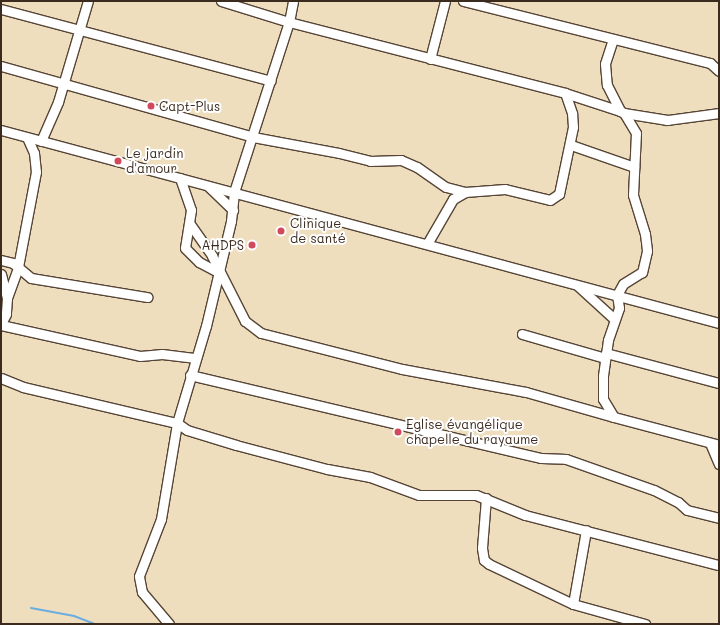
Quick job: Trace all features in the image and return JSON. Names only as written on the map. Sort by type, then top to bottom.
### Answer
[{"type":"street","points":[[41,141],[51,123],[88,1]]},
{"type":"street","points":[[221,1],[289,22],[565,93],[622,112],[668,120],[719,113]]},
{"type":"street","points":[[169,624],[152,607],[139,584],[144,560],[161,519],[177,423],[196,358],[233,210],[234,192],[289,22],[293,1]]},
{"type":"street","points":[[430,59],[445,1]]},
{"type":"street","points":[[462,1],[710,63],[719,71]]},
{"type":"street","points":[[1,9],[270,81]]},
{"type":"street","points":[[613,38],[605,64],[607,85],[636,133],[632,195],[646,239],[645,265],[640,275],[623,284],[617,295],[619,308],[613,318],[606,356],[603,399],[614,417]]},
{"type":"street","points":[[1,66],[252,137],[339,153],[370,161],[401,160],[417,167],[446,187],[465,192],[504,189],[554,199],[559,194],[563,168],[571,145],[573,119],[565,93]]},
{"type":"street","points":[[1,130],[719,322]]},
{"type":"street","points":[[28,137],[34,153],[36,172],[18,267],[7,298],[6,314],[1,324],[140,356],[162,354],[196,358]]},
{"type":"street","points":[[571,145],[634,166]]},
{"type":"street","points":[[180,178],[190,203],[190,224],[186,240],[188,253],[218,270]]},
{"type":"street","points":[[207,185],[233,210]]},
{"type":"street","points":[[427,244],[453,199],[465,192]]},
{"type":"street","points":[[190,224],[218,270],[245,321],[261,333],[402,369],[526,392],[714,444],[719,464]]},
{"type":"street","points":[[1,260],[18,267],[31,278],[147,297]]},
{"type":"street","points":[[1,274],[7,298]]},
{"type":"street","points":[[575,284],[613,318]]},
{"type":"street","points":[[522,334],[719,383]]},
{"type":"street","points":[[190,375],[541,458],[566,459],[654,490],[678,502],[687,510],[719,518]]},
{"type":"street","points":[[1,378],[23,387],[177,423],[187,430],[236,445],[327,469],[370,477],[419,495],[468,494],[486,498],[525,515],[719,565]]},
{"type":"street","points":[[486,498],[482,548],[484,560],[573,604],[645,624]]},
{"type":"street","points":[[573,604],[586,530]]},
{"type":"waterway","points":[[31,608],[74,616],[95,624]]},
{"type":"place","name":"Capt-Plus","points":[[151,106]]},
{"type":"place","name":"Le jardin d'amour","points":[[118,161]]},
{"type":"place","name":"Clinique de santé","points":[[281,231]]},
{"type":"place","name":"AHDPS","points":[[252,245]]},
{"type":"place","name":"Eglise évangélique chapelle du rayaume","points":[[398,432]]}]
